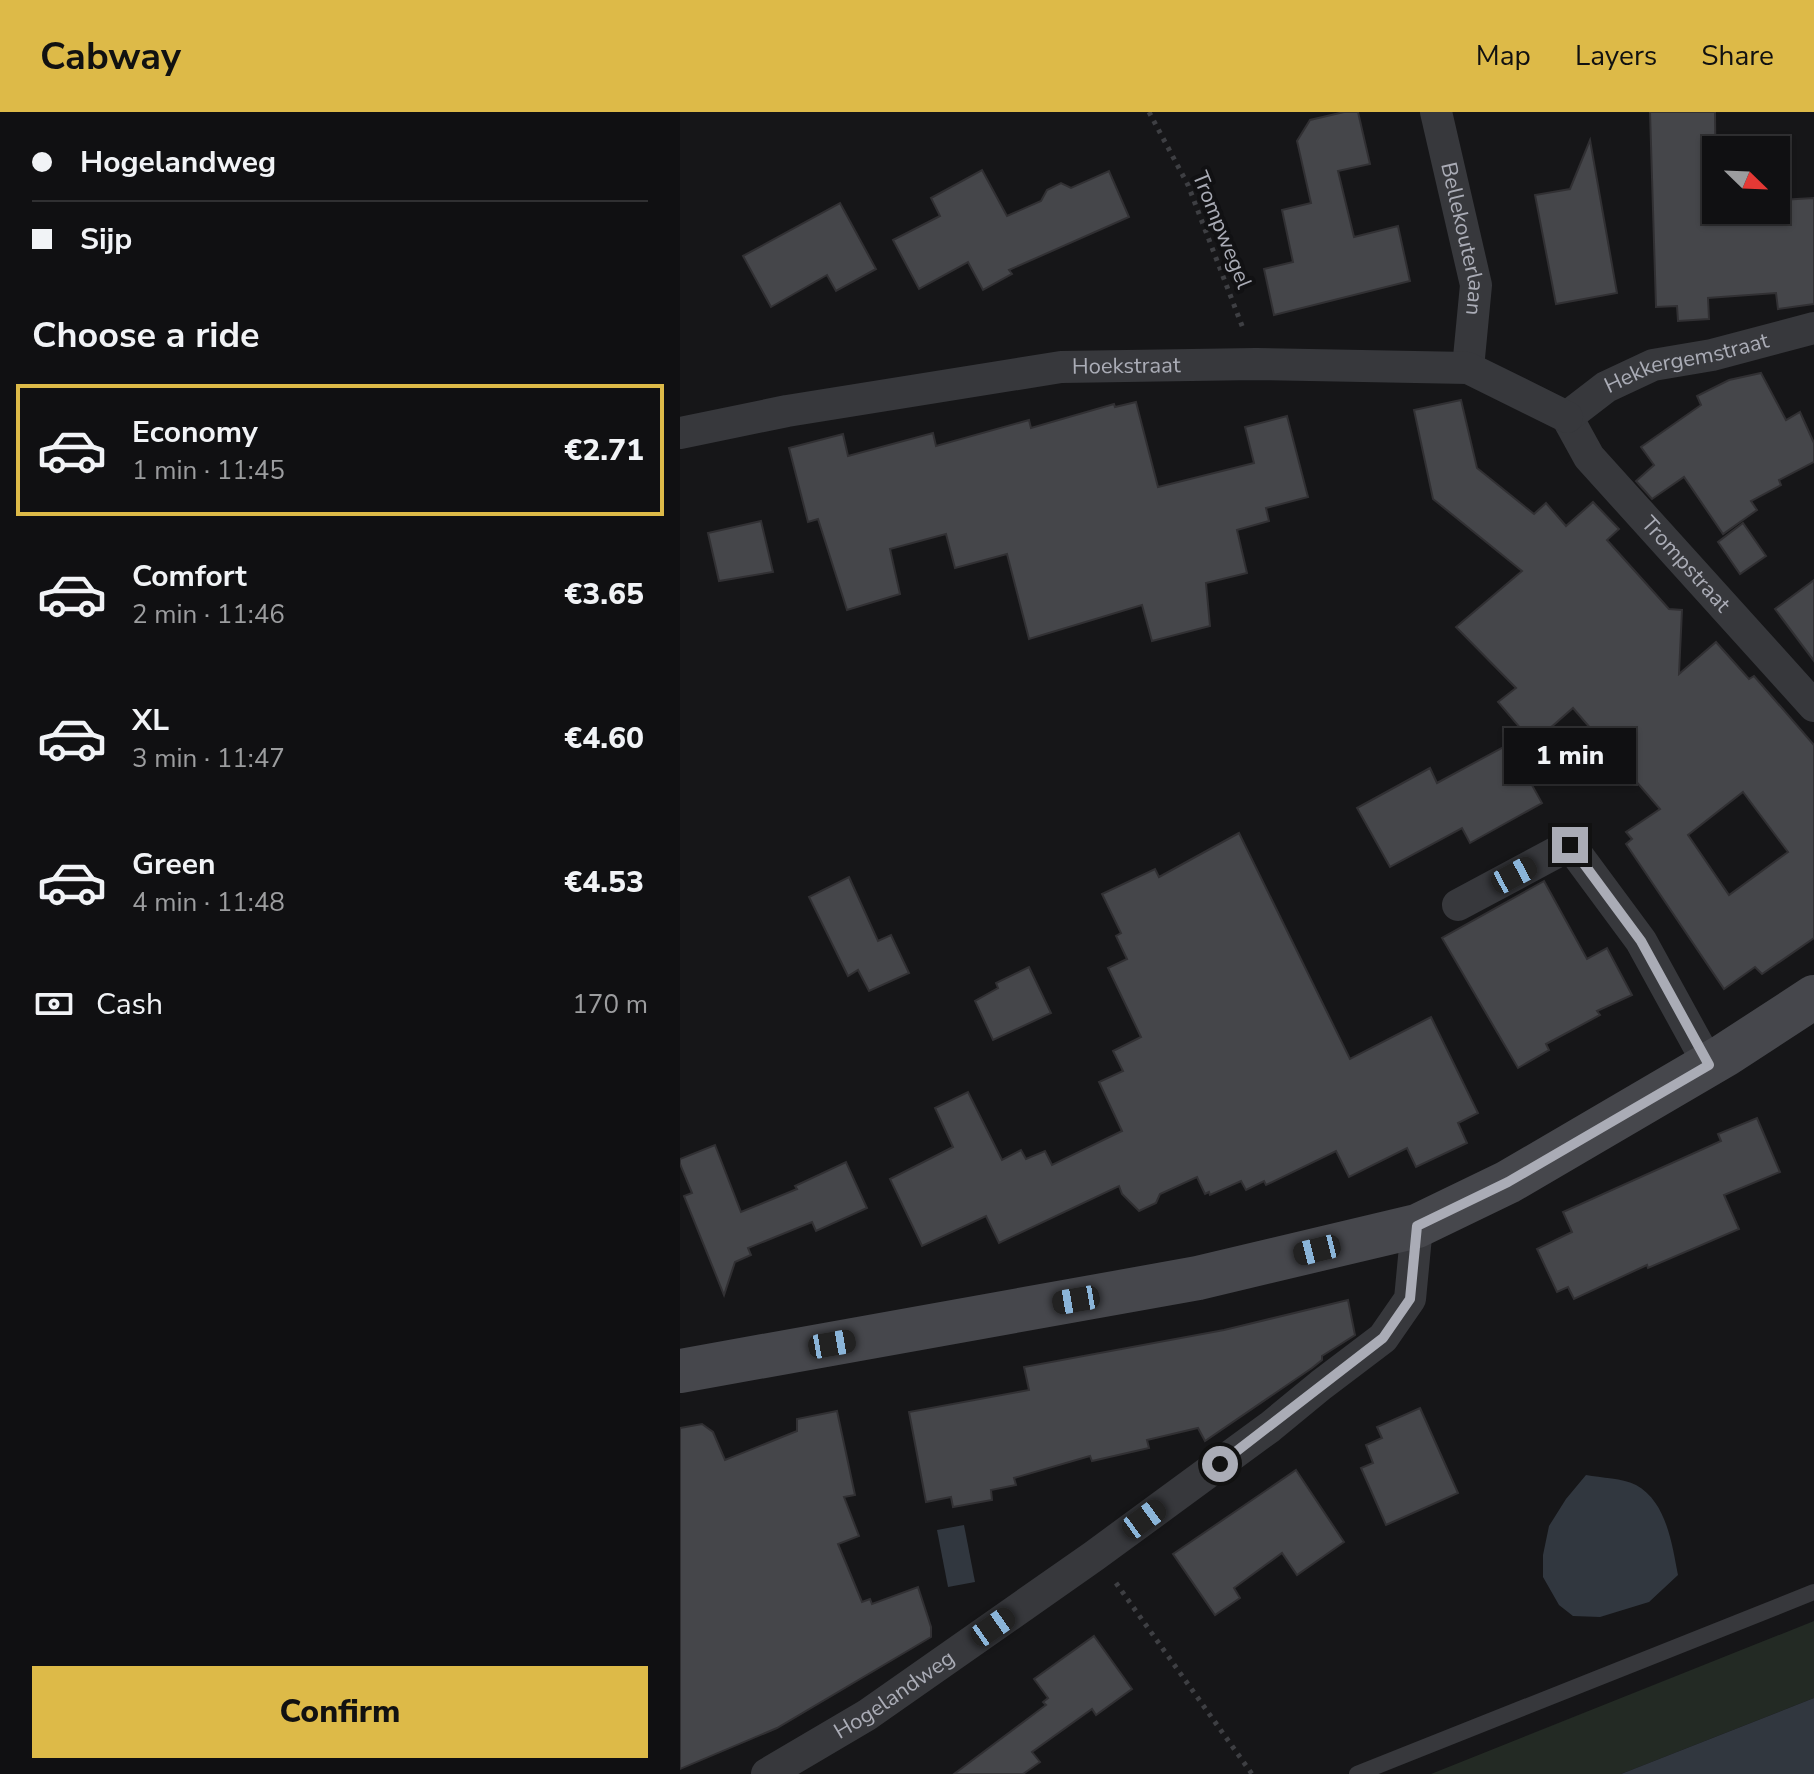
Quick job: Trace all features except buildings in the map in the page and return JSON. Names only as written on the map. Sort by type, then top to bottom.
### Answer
[{"type":"main road","points":[[680,1371],[1198,1278],[1417,1226],[1508,1182],[1709,1065],[1814,997]]},
{"type":"street","name":"Bellekouterlaan","points":[[1436,112],[1476,285],[1468,368]]},
{"type":"street","name":"Hekkergemstraat","points":[[1567,417],[1606,387],[1653,365],[1712,355],[1814,328]]},
{"type":"street","name":"Hoekstraat","points":[[680,433],[787,411],[1061,367],[1256,364],[1468,368],[1567,417]]},
{"type":"street","name":"Trompstraat","points":[[1567,417],[1589,457],[1814,706]]},
{"type":"street","points":[[1458,905],[1570,845],[1641,941],[1709,1065]]},
{"type":"street","name":"Hogelandweg","points":[[767,1774],[867,1715],[1094,1556],[1270,1427],[1383,1338],[1410,1299],[1417,1226]]},
{"type":"lane","points":[[1357,1774],[1814,1592]]},
{"type":"path","name":"Trompwegel","points":[[1149,112],[1188,185],[1223,270],[1256,364]]},
{"type":"path","points":[[1094,1556],[1136,1608],[1252,1774]]},
{"type":"shaded area","points":[[1586,1475],[1636,1485],[1655,1502],[1666,1525],[1678,1575],[1649,1602],[1600,1617],[1573,1616],[1559,1605],[1543,1577],[1543,1555],[1549,1526]]},
{"type":"shaded area","points":[[964,1525],[975,1582],[948,1587],[937,1530]]},
{"type":"shaded area","points":[[1814,1621],[1814,1698],[1621,1774],[1431,1774]]},
{"type":"shaded area","points":[[1814,1698],[1814,1774],[1621,1774]]},
{"type":"route","points":[[1220,1464],[1383,1338],[1410,1299],[1417,1226],[1508,1182],[1709,1065],[1641,941],[1570,845]]}]
